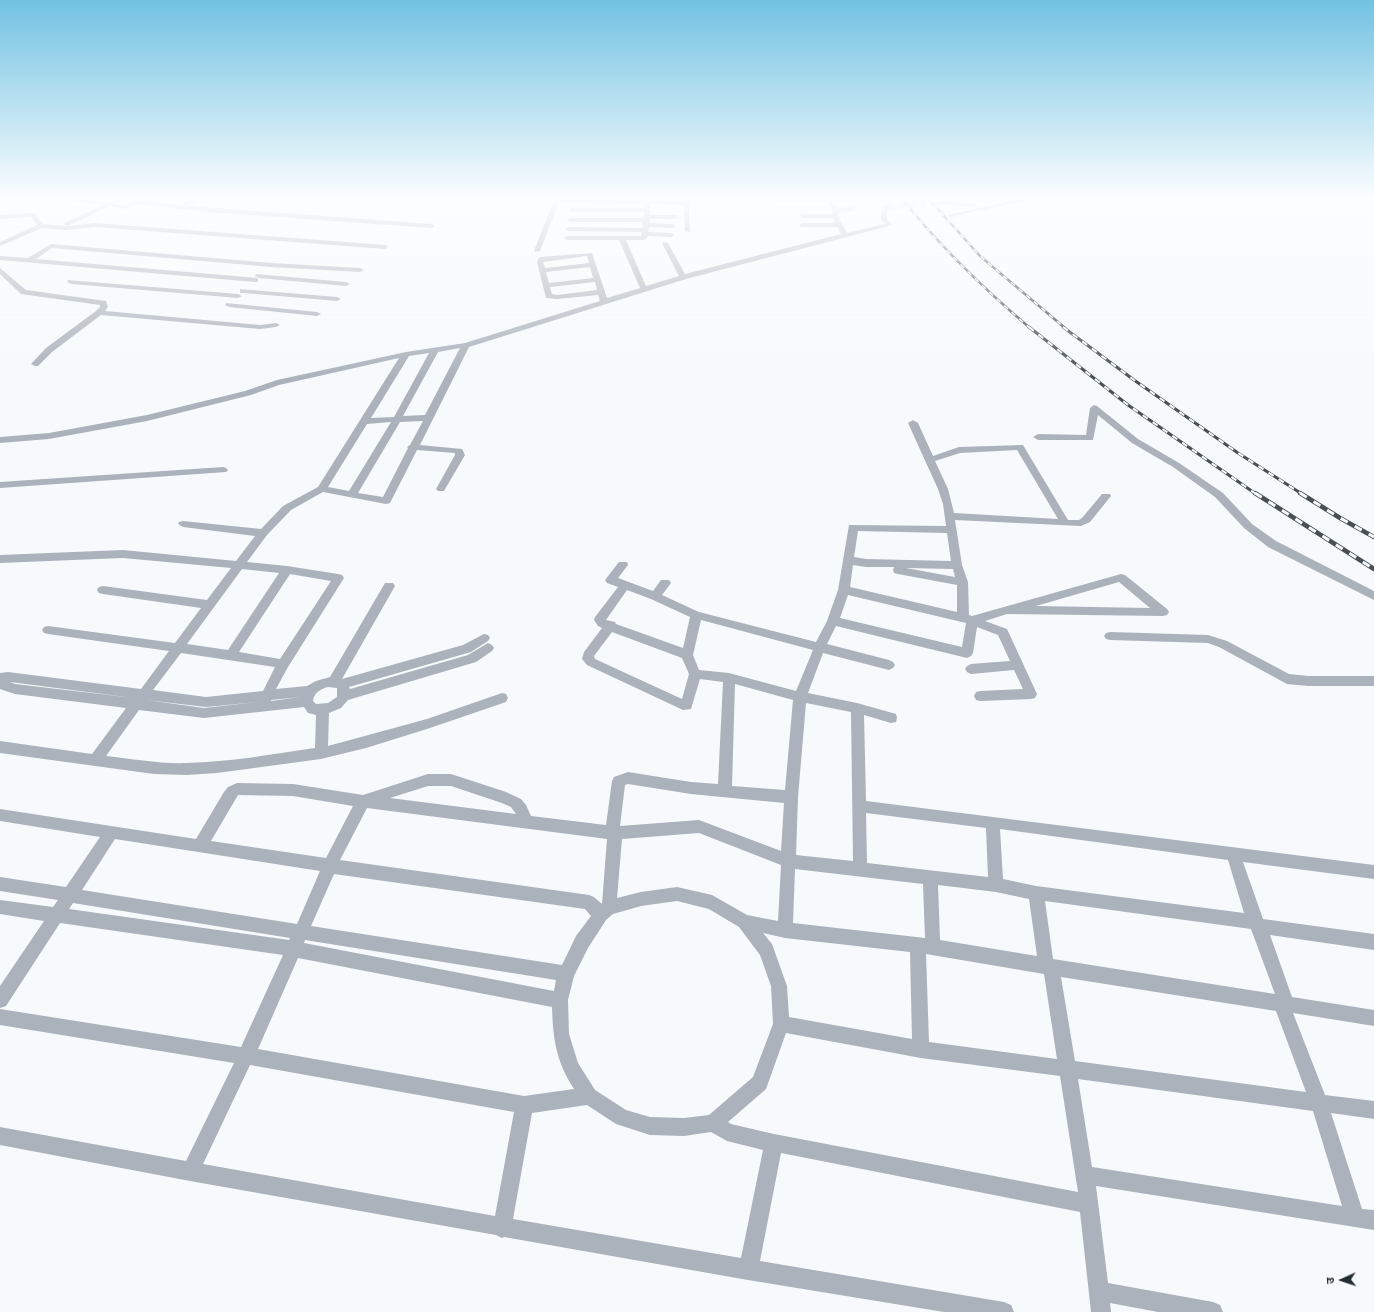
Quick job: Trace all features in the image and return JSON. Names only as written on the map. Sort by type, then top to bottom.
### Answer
[{"type":"street","points":[[2,258],[132,270],[346,284]]},
{"type":"street","points":[[29,261],[33,258]]},
{"type":"street","points":[[110,285],[147,258]]},
{"type":"street","points":[[198,258],[271,265],[360,270]]},
{"type":"street","points":[[545,258],[540,262],[550,296],[553,297],[601,292]]},
{"type":"street","points":[[591,258],[604,302]]},
{"type":"street","points":[[630,258],[644,290]]},
{"type":"street","points":[[673,258],[683,277]]},
{"type":"street","points":[[0,440],[50,436],[147,418],[248,393],[277,383],[406,354],[466,345],[683,277],[755,258]]},
{"type":"street","points":[[542,270],[593,264]]},
{"type":"street","points":[[271,265],[229,305],[317,314]]},
{"type":"street","points":[[0,270],[24,292],[103,303],[104,307],[99,313],[49,350],[35,364]]},
{"type":"street","points":[[546,286],[597,280]]},
{"type":"street","points":[[71,282],[337,299]]},
{"type":"street","points":[[99,313],[260,327],[276,325]]},
{"type":"street","points":[[322,489],[386,501],[412,447],[466,345]]},
{"type":"street","points":[[352,495],[398,418],[436,349]]},
{"type":"street","points":[[94,760],[143,693],[211,605],[263,533],[287,508],[322,489],[366,421],[406,354]]},
{"type":"street","points":[[1038,438],[1090,438],[1094,408],[1135,441],[1176,465],[1219,495],[1256,534],[1272,544],[1374,596]]},
{"type":"street","points":[[366,421],[398,418],[427,418]]},
{"type":"street","points":[[833,621],[967,653],[968,619],[962,582],[957,565],[950,516],[943,490],[913,423]]},
{"type":"street","points":[[412,447],[455,450],[459,452],[460,455],[441,489]]},
{"type":"street","points":[[930,460],[959,450],[1020,447],[1065,524]]},
{"type":"street","points":[[0,485],[223,470]]},
{"type":"street","points":[[950,516],[1065,524],[1081,522],[1086,520],[1106,496]]},
{"type":"street","points":[[183,524],[263,533]]},
{"type":"street","points":[[785,930],[791,797],[800,697],[820,646],[833,621],[844,590],[853,528],[952,530]]},
{"type":"street","points":[[0,559],[123,554],[287,570],[338,578],[283,664],[263,702]]},
{"type":"street","points":[[848,560],[962,582]]},
{"type":"street","points":[[866,563],[957,565]]},
{"type":"street","points":[[623,565],[611,580],[655,596],[696,615],[889,665]]},
{"type":"street","points":[[231,655],[287,570]]},
{"type":"street","points":[[968,619],[1121,578],[1163,612],[1006,610]]},
{"type":"street","points":[[655,596],[664,583]]},
{"type":"street","points":[[625,585],[600,620],[602,623],[611,625],[687,655]]},
{"type":"street","points":[[309,697],[312,709],[323,710],[332,708],[339,702],[340,687],[389,586]]},
{"type":"street","points":[[103,590],[211,605]]},
{"type":"street","points":[[844,590],[968,619],[1002,632],[1031,694],[980,696]]},
{"type":"street","points":[[611,625],[588,655],[588,659],[591,662],[683,705],[688,705],[695,674],[687,655],[696,615]]},
{"type":"street","points":[[48,630],[178,647],[283,664]]},
{"type":"street","points":[[1110,636],[1208,640],[1223,644],[1287,679],[1350,679],[1374,681]]},
{"type":"street","points":[[263,702],[206,702],[8,676],[0,678],[1,684],[15,688],[204,713],[263,702],[309,697],[322,683],[340,687],[472,659],[486,643]]},
{"type":"street","points":[[971,669],[1018,665]]},
{"type":"street","points":[[695,674],[730,678],[800,697],[856,708],[891,718]]},
{"type":"street","points":[[725,791],[730,678]]},
{"type":"street","points":[[0,747],[154,768],[187,769],[258,762],[321,753],[419,727],[502,698]]},
{"type":"street","points":[[856,708],[860,869]]},
{"type":"street","points":[[321,753],[323,710]]},
{"type":"street","points":[[0,816],[330,866],[589,902],[605,911],[641,899],[677,894],[712,902],[744,922],[766,950],[779,986],[781,1024],[760,1083],[713,1123],[684,1127],[650,1126],[622,1118],[589,1096],[570,1067],[561,1034],[560,1000],[566,974],[582,942],[605,911],[619,781],[628,778],[691,788],[791,797]]},
{"type":"street","points":[[190,1172],[246,1056],[330,866],[363,801],[428,780],[451,780],[506,798],[516,803],[521,809],[526,821]]},
{"type":"street","points":[[200,846],[233,791],[237,789],[293,790],[363,801],[613,832],[699,826],[789,861],[996,885],[1036,893],[1374,942]]},
{"type":"street","points":[[858,806],[993,822],[1374,872]]},
{"type":"street","points":[[993,822],[996,885]]},
{"type":"street","points":[[0,1000],[112,832]]},
{"type":"street","points":[[1233,854],[1319,1102],[1355,1216]]},
{"type":"street","points":[[921,1049],[930,877]]},
{"type":"street","points":[[0,884],[566,974]]},
{"type":"street","points":[[1036,893],[1089,1204],[1101,1312]]},
{"type":"street","points":[[0,907],[294,949],[560,1000]]},
{"type":"street","points":[[744,922],[785,930],[926,946],[1048,967],[1374,1018]]},
{"type":"street","points":[[0,1016],[246,1056],[524,1105],[589,1096]]},
{"type":"street","points":[[781,1024],[921,1049],[1374,1110]]},
{"type":"street","points":[[502,1228],[524,1105]]},
{"type":"street","points":[[713,1123],[727,1132],[774,1143],[1089,1204]]},
{"type":"street","points":[[0,1136],[502,1228],[1004,1312]]},
{"type":"street","points":[[748,1270],[774,1143]]},
{"type":"street","points":[[1084,1175],[1374,1220]]},
{"type":"street","points":[[1099,1291],[1207,1311]]},
{"type":"railway","points":[[955,258],[995,298],[1030,328]]},
{"type":"railway","points":[[983,258],[1065,328]]},
{"type":"railway","points":[[1029,327],[1128,405],[1256,494]]},
{"type":"railway","points":[[1063,327],[1134,380],[1238,453],[1302,494]]},
{"type":"railway","points":[[1255,493],[1374,569]]},
{"type":"railway","points":[[1300,493],[1374,537]]}]
